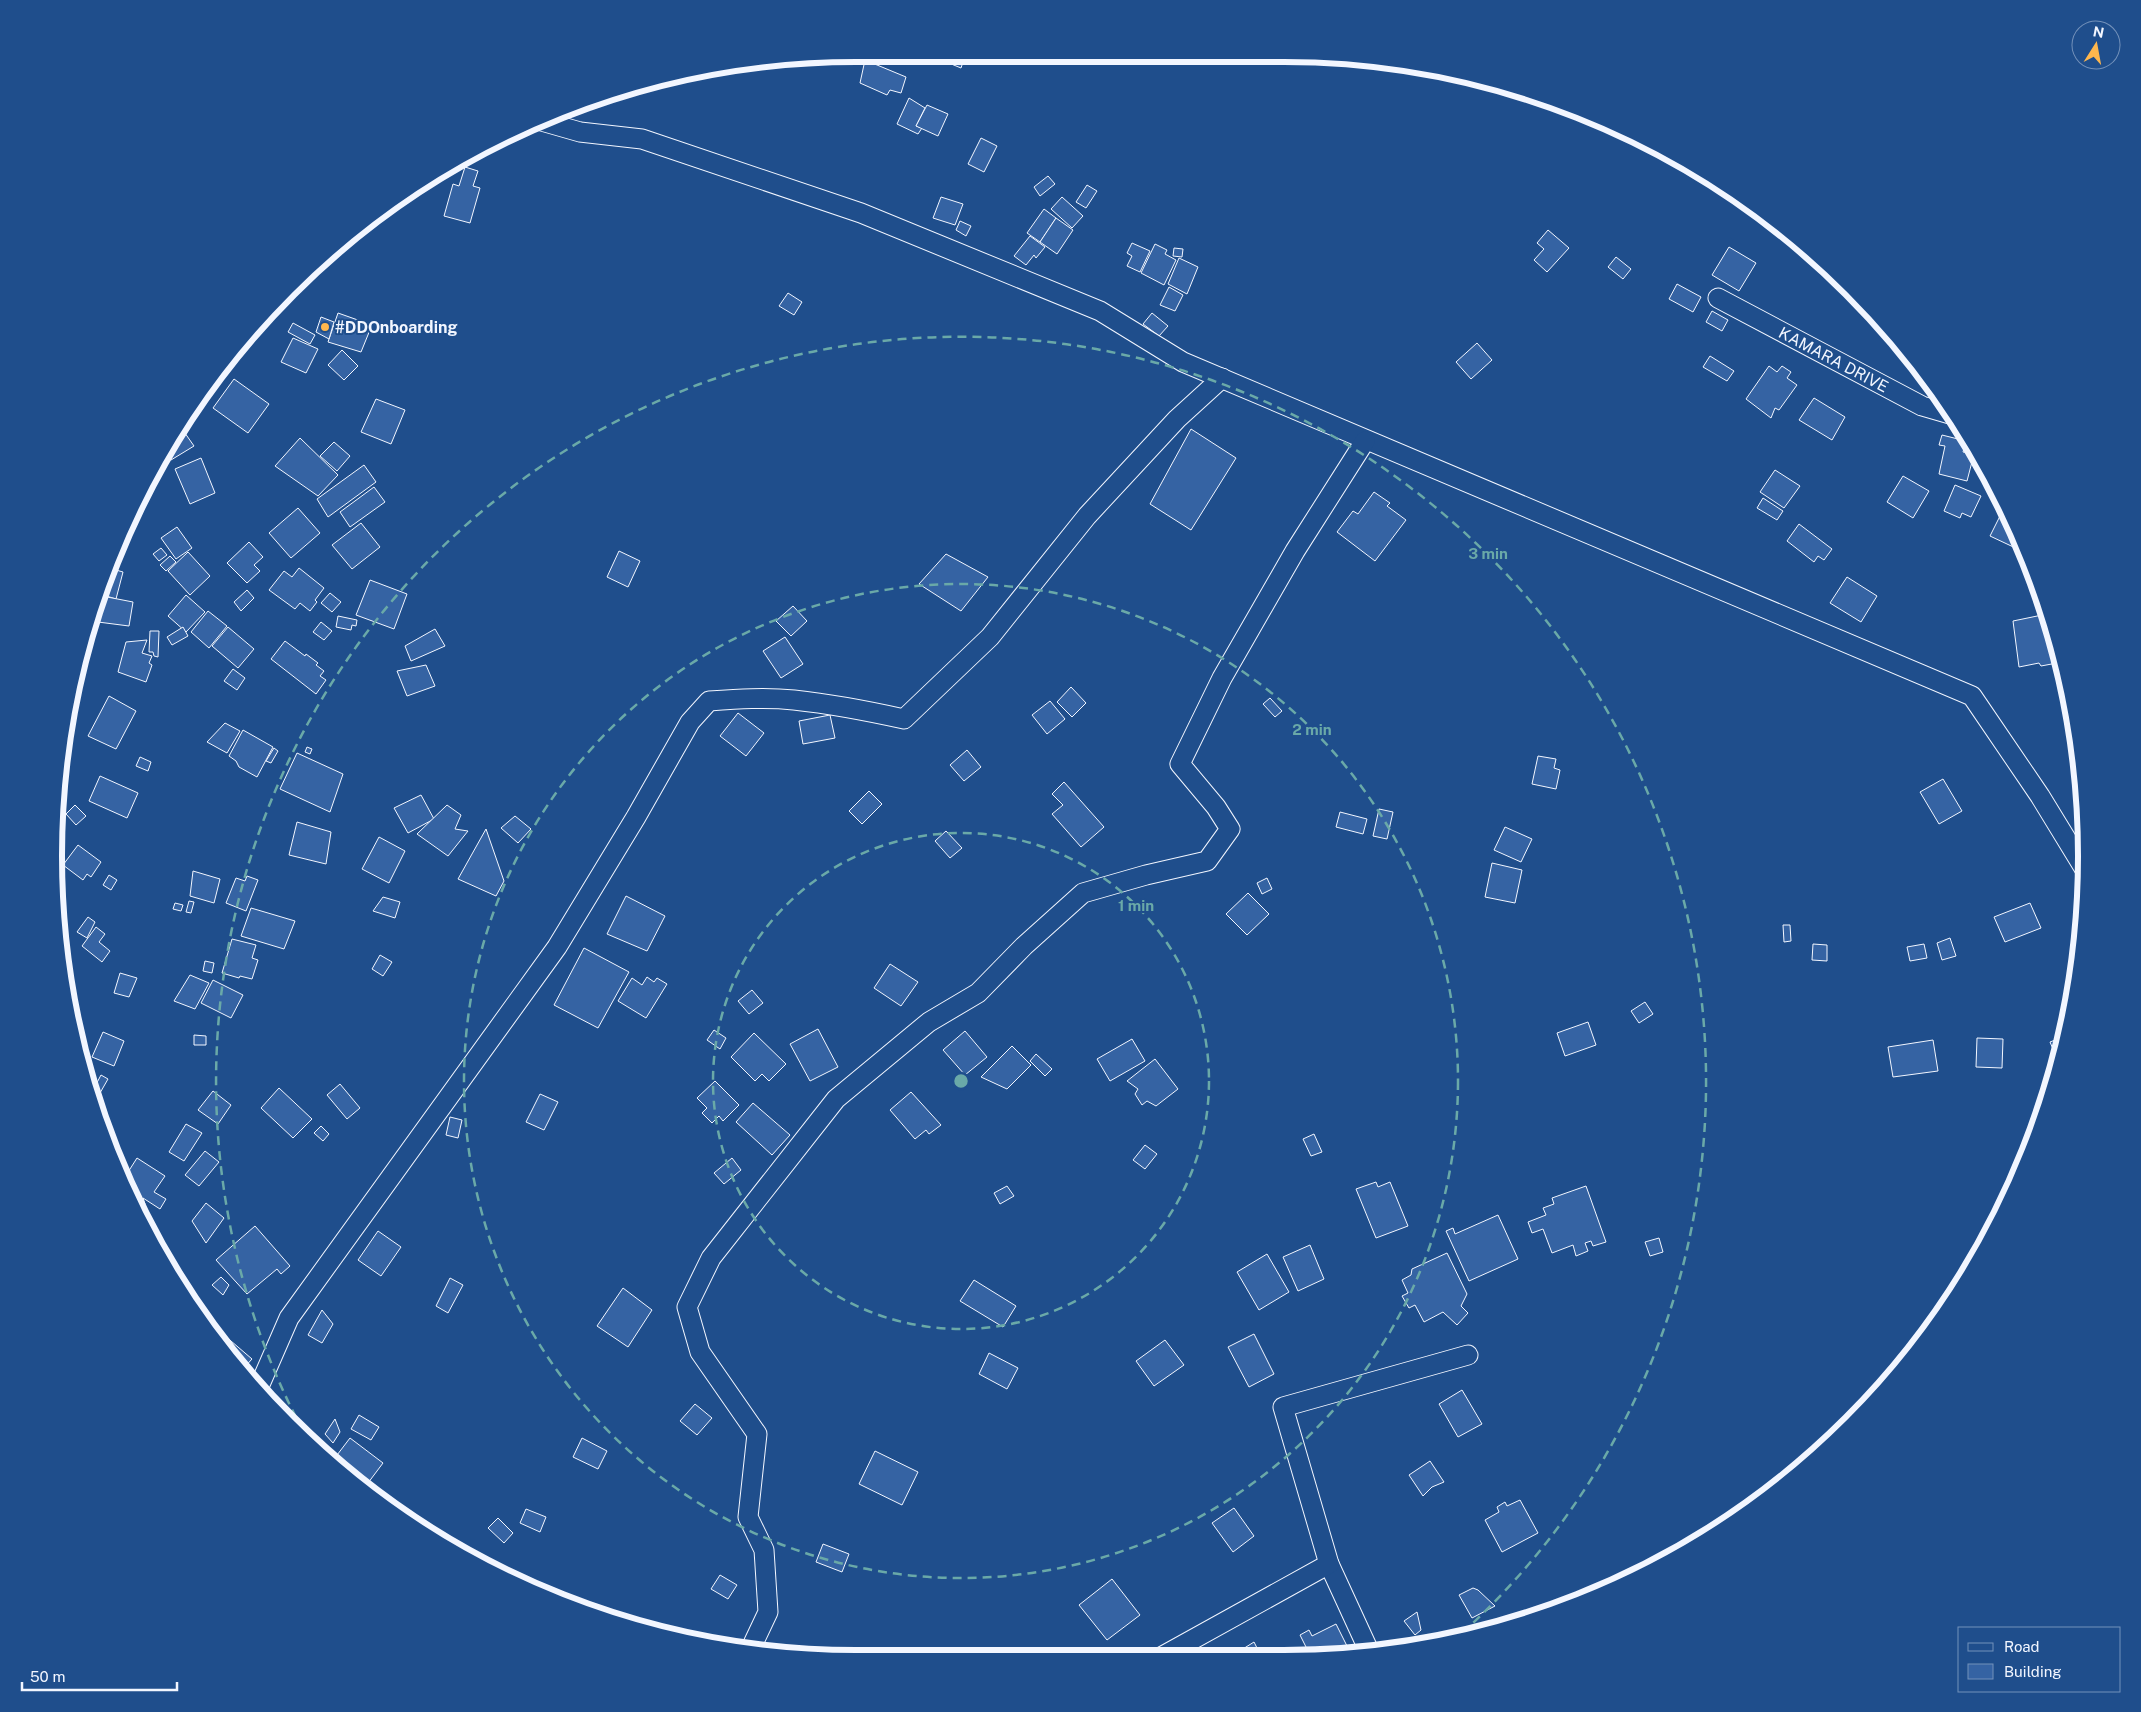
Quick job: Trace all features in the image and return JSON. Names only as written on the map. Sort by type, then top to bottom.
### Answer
[{"type":"street","points":[[551,124],[580,132],[642,139],[861,213],[1100,311],[1183,362],[1972,696],[2040,796],[2078,858]]},
{"type":"street","name":"KAMARA DRIVE","points":[[1718,298],[1922,406],[1943,412]]},
{"type":"street","points":[[262,1382],[289,1318],[557,947],[636,817],[690,722],[709,701],[746,699],[792,700],[904,719],[990,638],[1087,516],[1177,419],[1222,378]]},
{"type":"street","points":[[753,1643],[768,1612],[764,1550],[748,1517],[757,1434],[700,1352],[687,1307],[711,1258],[836,1098],[929,1022],[978,993],[1024,946],[1083,893],[1146,875],[1207,861],[1230,829],[1216,807],[1180,764],[1222,678],[1295,551],[1365,440]]},
{"type":"street","points":[[1366,1645],[1329,1564],[1283,1407],[1468,1355]]},
{"type":"street","points":[[1174,1650],[1329,1564]]},
{"type":"building","points":[[865,62],[870,62],[906,77],[901,93],[890,90],[887,95],[860,83]]},
{"type":"building","points":[[946,62],[963,62],[961,68]]},
{"type":"building","points":[[909,98],[925,108],[916,126],[922,128],[918,134],[897,124]]},
{"type":"building","points":[[927,105],[948,114],[938,136],[916,126]]},
{"type":"building","points":[[981,138],[997,146],[984,172],[968,164]]},
{"type":"building","points":[[465,167],[478,171],[473,186],[480,188],[470,223],[444,216],[453,184],[459,186]]},
{"type":"building","points":[[1048,176],[1055,184],[1040,196],[1034,187]]},
{"type":"building","points":[[1087,185],[1097,191],[1086,208],[1076,202]]},
{"type":"building","points":[[941,197],[963,204],[955,225],[933,218]]},
{"type":"building","points":[[1062,197],[1083,216],[1072,228],[1051,209]]},
{"type":"building","points":[[1044,209],[1056,218],[1040,242],[1027,233]]},
{"type":"building","points":[[1056,218],[1073,230],[1057,254],[1040,242]]},
{"type":"building","points":[[960,221],[971,226],[966,236],[956,230]]},
{"type":"building","points":[[1548,230],[1569,248],[1547,272],[1534,260],[1544,249],[1537,243]]},
{"type":"building","points":[[1030,236],[1045,247],[1036,258],[1034,255],[1026,265],[1014,256]]},
{"type":"building","points":[[1132,243],[1150,251],[1140,272],[1127,266],[1132,256],[1127,253]]},
{"type":"building","points":[[1155,244],[1167,250],[1165,254],[1176,260],[1164,285],[1141,273]]},
{"type":"building","points":[[1729,247],[1756,263],[1739,291],[1712,275]]},
{"type":"building","points":[[1174,248],[1183,249],[1182,257],[1173,256]]},
{"type":"building","points":[[1616,257],[1631,269],[1623,279],[1608,267]]},
{"type":"building","points":[[1179,258],[1198,267],[1187,294],[1168,284]]},
{"type":"building","points":[[1677,284],[1701,297],[1693,312],[1669,299]]},
{"type":"building","points":[[1169,287],[1183,295],[1175,311],[1160,305]]},
{"type":"building","points":[[788,293],[802,302],[794,315],[779,306]]},
{"type":"building","points":[[1712,311],[1728,320],[1722,331],[1706,322]]},
{"type":"building","points":[[338,313],[372,325],[361,352],[328,342]]},
{"type":"building","points":[[1152,313],[1168,326],[1159,336],[1143,324]]},
{"type":"building","name":"#DDOnboarding","points":[[321,317],[334,322],[329,339],[316,332]]},
{"type":"building","points":[[293,323],[315,335],[310,344],[288,332]]},
{"type":"building","points":[[293,338],[318,349],[306,373],[281,362]]},
{"type":"building","points":[[1477,343],[1492,360],[1471,379],[1456,362]]},
{"type":"building","points":[[342,350],[358,366],[344,380],[328,365]]},
{"type":"building","points":[[1710,356],[1734,371],[1727,381],[1703,367]]},
{"type":"building","points":[[1769,366],[1777,372],[1782,366],[1791,372],[1787,378],[1797,385],[1779,410],[1775,408],[1771,418],[1746,399]]},
{"type":"building","points":[[234,379],[269,404],[248,433],[213,408]]},
{"type":"building","points":[[1814,398],[1845,417],[1832,440],[1799,420]]},
{"type":"building","points":[[376,399],[405,410],[391,444],[361,432]]},
{"type":"building","points":[[1191,429],[1236,458],[1191,530],[1150,504]]},
{"type":"building","points":[[185,433],[194,446],[171,460],[170,458]]},
{"type":"building","points":[[1942,435],[1960,440],[1964,447],[1963,452],[1968,453],[1972,460],[1967,481],[1939,474],[1945,446],[1939,445]]},
{"type":"building","points":[[300,438],[338,475],[318,496],[275,466]]},
{"type":"building","points":[[334,442],[350,456],[337,471],[320,456]]},
{"type":"building","points":[[201,458],[215,493],[190,504],[175,469]]},
{"type":"building","points":[[364,465],[376,482],[328,517],[317,499]]},
{"type":"building","points":[[1775,470],[1800,486],[1784,508],[1760,492]]},
{"type":"building","points":[[1903,476],[1929,491],[1913,518],[1887,502]]},
{"type":"building","points":[[1955,485],[1981,496],[1971,517],[1962,513],[1960,518],[1944,511]]},
{"type":"building","points":[[374,487],[385,502],[350,527],[340,512]]},
{"type":"building","points":[[1374,492],[1390,503],[1387,506],[1406,520],[1375,561],[1337,532],[1353,511],[1358,514]]},
{"type":"building","points":[[1763,498],[1783,511],[1777,520],[1757,508]]},
{"type":"building","points":[[298,508],[320,533],[291,558],[269,533]]},
{"type":"building","points":[[2001,514],[2016,548],[1990,536]]},
{"type":"building","points":[[361,523],[380,547],[352,569],[332,545]]},
{"type":"building","points":[[1799,524],[1832,549],[1824,560],[1818,556],[1814,562],[1787,541]]},
{"type":"building","points":[[177,527],[192,548],[176,559],[161,538]]},
{"type":"building","points":[[249,542],[263,557],[254,565],[260,571],[247,583],[227,563]]},
{"type":"building","points":[[161,548],[167,555],[159,561],[153,554]]},
{"type":"building","points":[[619,551],[640,561],[628,587],[607,577]]},
{"type":"building","points":[[188,552],[210,576],[190,595],[168,571]]},
{"type":"building","points":[[946,554],[988,577],[961,611],[919,584]]},
{"type":"building","points":[[170,556],[176,562],[166,571],[160,565]]},
{"type":"building","points":[[299,568],[324,588],[310,611],[300,603],[295,609],[269,590],[284,571],[292,577]]},
{"type":"building","points":[[116,570],[123,572],[116,599],[107,596]]},
{"type":"building","points":[[1847,577],[1877,596],[1861,622],[1830,603]]},
{"type":"building","points":[[370,580],[407,594],[394,629],[356,615]]},
{"type":"building","points":[[247,590],[254,598],[241,611],[234,602]]},
{"type":"building","points":[[330,593],[341,602],[332,612],[321,603]]},
{"type":"building","points":[[186,595],[205,612],[186,632],[168,616]]},
{"type":"building","points":[[107,597],[133,602],[129,626],[99,622]]},
{"type":"building","points":[[793,606],[807,621],[791,636],[776,621]]},
{"type":"building","points":[[208,611],[227,626],[209,648],[191,632]]},
{"type":"building","points":[[2040,615],[2054,664],[2041,666],[2039,663],[2019,667],[2013,621]]},
{"type":"building","points":[[338,616],[357,620],[356,626],[352,625],[351,630],[336,627]]},
{"type":"building","points":[[321,622],[332,631],[324,640],[313,632]]},
{"type":"building","points":[[183,627],[188,636],[172,645],[167,637]]},
{"type":"building","points":[[228,627],[254,649],[238,668],[212,646]]},
{"type":"building","points":[[435,629],[445,646],[411,661],[405,646]]},
{"type":"building","points":[[150,631],[159,631],[158,657],[154,656],[153,652],[149,652]]},
{"type":"building","points":[[785,637],[803,664],[781,678],[763,651]]},
{"type":"building","points":[[147,640],[142,653],[152,656],[149,663],[152,665],[146,682],[118,672],[126,642]]},
{"type":"building","points":[[285,641],[318,663],[316,665],[324,671],[320,676],[326,680],[316,694],[271,659]]},
{"type":"building","points":[[426,665],[435,686],[407,696],[397,671]]},
{"type":"building","points":[[233,669],[245,678],[237,690],[224,681]]},
{"type":"building","points":[[1071,687],[1086,703],[1072,717],[1057,702]]},
{"type":"building","points":[[109,696],[136,711],[116,749],[88,736]]},
{"type":"building","points":[[1270,698],[1282,711],[1275,717],[1263,704]]},
{"type":"building","points":[[1050,701],[1065,719],[1047,734],[1032,715]]},
{"type":"building","points":[[738,713],[764,733],[746,756],[720,736]]},
{"type":"building","points":[[830,715],[835,738],[803,744],[799,721]]},
{"type":"building","points":[[225,723],[240,731],[227,753],[207,742]]},
{"type":"building","points":[[243,730],[273,747],[257,777],[239,767],[236,761],[229,756]]},
{"type":"building","points":[[307,747],[312,749],[310,754],[305,752]]},
{"type":"building","points":[[274,748],[278,751],[271,763],[266,761]]},
{"type":"building","points":[[967,750],[981,767],[964,781],[950,765]]},
{"type":"building","points":[[297,753],[343,774],[330,812],[280,789]]},
{"type":"building","points":[[1538,756],[1556,759],[1554,768],[1560,770],[1556,789],[1532,784]]},
{"type":"building","points":[[140,757],[151,762],[148,771],[136,766]]},
{"type":"building","points":[[100,776],[138,793],[127,818],[89,801]]},
{"type":"building","points":[[1943,779],[1962,811],[1939,824],[1920,792]]},
{"type":"building","points":[[1064,782],[1104,827],[1081,847],[1052,814],[1063,805],[1052,794]]},
{"type":"building","points":[[869,791],[882,804],[862,824],[849,811]]},
{"type":"building","points":[[421,795],[434,819],[408,833],[394,808]]},
{"type":"building","points":[[75,805],[86,816],[76,825],[66,814]]},
{"type":"building","points":[[447,805],[461,815],[455,829],[468,831],[448,856],[417,834]]},
{"type":"building","points":[[1379,809],[1393,812],[1387,839],[1373,836]]},
{"type":"building","points":[[1340,812],[1367,819],[1363,834],[1336,827]]},
{"type":"building","points":[[515,816],[531,829],[518,843],[501,828]]},
{"type":"building","points":[[297,822],[331,832],[326,864],[289,855]]},
{"type":"building","points":[[1505,827],[1532,839],[1521,862],[1494,850]]},
{"type":"building","points":[[486,829],[504,881],[496,896],[458,879]]},
{"type":"building","points":[[946,831],[962,848],[950,858],[935,841]]},
{"type":"building","points":[[379,837],[405,851],[389,883],[362,869]]},
{"type":"building","points":[[78,845],[101,862],[91,877],[87,874],[83,880],[63,865]]},
{"type":"building","points":[[1492,863],[1522,870],[1515,903],[1485,897]]},
{"type":"building","points":[[193,871],[220,879],[214,903],[190,896]]},
{"type":"building","points":[[109,875],[117,880],[111,890],[103,885]]},
{"type":"building","points":[[247,876],[258,880],[246,911],[226,903],[236,878],[245,881]]},
{"type":"building","points":[[1267,878],[1272,889],[1262,894],[1257,883]]},
{"type":"building","points":[[1248,893],[1269,914],[1247,935],[1226,914]]},
{"type":"building","points":[[626,896],[665,916],[647,951],[607,934]]},
{"type":"building","points":[[383,897],[400,902],[395,918],[373,911]]},
{"type":"building","points":[[189,901],[194,902],[191,913],[186,912]]},
{"type":"building","points":[[175,903],[183,905],[181,911],[173,909]]},
{"type":"building","points":[[2030,903],[2041,928],[2005,942],[1994,917]]},
{"type":"building","points":[[251,908],[295,921],[284,949],[241,936]]},
{"type":"building","points":[[88,917],[95,922],[87,938],[77,932]]},
{"type":"building","points":[[1783,925],[1790,925],[1791,941],[1784,942]]},
{"type":"building","points":[[96,927],[105,934],[99,942],[110,951],[102,962],[82,946]]},
{"type":"building","points":[[1950,938],[1956,956],[1942,960],[1937,943]]},
{"type":"building","points":[[232,939],[256,945],[252,958],[258,960],[252,979],[240,976],[239,978],[222,973]]},
{"type":"building","points":[[1813,944],[1827,945],[1827,961],[1812,960]]},
{"type":"building","points":[[1924,944],[1927,958],[1910,961],[1907,947]]},
{"type":"building","points":[[584,948],[629,972],[598,1028],[554,1005]]},
{"type":"building","points":[[380,955],[392,962],[383,976],[372,969]]},
{"type":"building","points":[[205,961],[214,963],[212,973],[203,971]]},
{"type":"building","points":[[890,964],[918,982],[901,1006],[874,988]]},
{"type":"building","points":[[120,973],[137,978],[129,997],[114,993]]},
{"type":"building","points":[[190,975],[209,983],[195,1009],[174,1001]]},
{"type":"building","points":[[647,977],[654,982],[657,978],[667,984],[646,1018],[618,1001],[632,978],[642,985]]},
{"type":"building","points":[[213,980],[243,995],[231,1018],[201,1003]]},
{"type":"building","points":[[752,990],[763,1003],[749,1014],[738,1001]]},
{"type":"building","points":[[1645,1002],[1653,1014],[1639,1023],[1631,1011]]},
{"type":"building","points":[[1588,1022],[1596,1045],[1565,1056],[1557,1033]]},
{"type":"building","points":[[818,1029],[838,1067],[810,1081],[790,1044]]},
{"type":"building","points":[[714,1030],[726,1038],[720,1049],[707,1040]]},
{"type":"building","points":[[965,1031],[987,1057],[965,1075],[943,1050]]},
{"type":"building","points":[[103,1032],[124,1041],[114,1066],[92,1057]]},
{"type":"building","points":[[754,1033],[786,1064],[769,1081],[762,1074],[755,1081],[731,1057]]},
{"type":"building","points":[[194,1035],[206,1036],[206,1045],[194,1045]]},
{"type":"building","points":[[1977,1038],[2003,1039],[2002,1068],[1976,1067]]},
{"type":"building","points":[[1132,1039],[1145,1061],[1110,1081],[1097,1059]]},
{"type":"building","points":[[1933,1040],[1938,1071],[1893,1077],[1888,1047]]},
{"type":"building","points":[[2056,1040],[2054,1050],[2050,1042]]},
{"type":"building","points":[[1012,1046],[1031,1065],[1007,1089],[981,1077]]},
{"type":"building","points":[[1036,1054],[1052,1069],[1045,1076],[1030,1061]]},
{"type":"building","points":[[1155,1059],[1178,1089],[1156,1106],[1147,1101],[1142,1105],[1135,1094],[1138,1089],[1127,1081]]},
{"type":"building","points":[[101,1075],[108,1079],[100,1093],[97,1083]]},
{"type":"building","points":[[715,1081],[739,1105],[723,1121],[719,1116],[712,1123],[702,1113],[707,1108],[697,1098]]},
{"type":"building","points":[[340,1084],[360,1108],[347,1119],[327,1095]]},
{"type":"building","points":[[279,1088],[312,1119],[293,1138],[261,1108]]},
{"type":"building","points":[[213,1091],[231,1105],[218,1124],[198,1110]]},
{"type":"building","points":[[911,1092],[941,1125],[929,1134],[926,1130],[915,1139],[890,1110]]},
{"type":"building","points":[[540,1094],[558,1102],[544,1130],[526,1122]]},
{"type":"building","points":[[753,1103],[790,1135],[772,1155],[736,1122]]},
{"type":"building","points":[[450,1117],[462,1120],[458,1138],[446,1135]]},
{"type":"building","points":[[186,1124],[202,1133],[184,1161],[169,1152]]},
{"type":"building","points":[[321,1126],[329,1134],[323,1141],[314,1133]]},
{"type":"building","points":[[1314,1134],[1322,1152],[1311,1156],[1303,1139]]},
{"type":"building","points":[[1145,1145],[1157,1154],[1145,1169],[1133,1160]]},
{"type":"building","points":[[205,1151],[219,1162],[199,1186],[185,1175]]},
{"type":"building","points":[[137,1158],[165,1176],[154,1192],[166,1199],[160,1209],[143,1198],[145,1204],[142,1202],[128,1172]]},
{"type":"building","points":[[732,1158],[741,1170],[724,1184],[714,1173]]},
{"type":"building","points":[[1376,1182],[1378,1187],[1390,1182],[1408,1226],[1376,1238],[1356,1189]]},
{"type":"building","points":[[1007,1186],[1014,1196],[1000,1204],[994,1193]]},
{"type":"building","points":[[1586,1186],[1606,1242],[1593,1246],[1591,1241],[1585,1243],[1588,1251],[1576,1256],[1573,1245],[1552,1253],[1543,1229],[1532,1233],[1528,1222],[1546,1215],[1543,1208],[1554,1204],[1552,1198]]},
{"type":"building","points":[[206,1203],[224,1218],[206,1243],[192,1221]]},
{"type":"building","points":[[1498,1215],[1518,1259],[1469,1281],[1446,1231],[1453,1228],[1455,1234]]},
{"type":"building","points":[[255,1226],[290,1266],[281,1274],[277,1269],[247,1294],[216,1260]]},
{"type":"building","points":[[378,1231],[401,1247],[381,1276],[358,1260]]},
{"type":"building","points":[[1659,1238],[1663,1252],[1650,1256],[1645,1242]]},
{"type":"building","points":[[1310,1245],[1324,1279],[1298,1291],[1283,1257]]},
{"type":"building","points":[[1447,1253],[1467,1294],[1461,1306],[1468,1313],[1457,1325],[1443,1312],[1424,1322],[1415,1305],[1409,1308],[1402,1296],[1408,1293],[1402,1280],[1411,1275],[1412,1269]]},
{"type":"building","points":[[1267,1254],[1289,1292],[1259,1310],[1237,1272]]},
{"type":"building","points":[[221,1277],[229,1285],[223,1295],[212,1285]]},
{"type":"building","points":[[450,1278],[463,1285],[448,1313],[436,1306]]},
{"type":"building","points":[[974,1280],[1016,1306],[1003,1327],[960,1301]]},
{"type":"building","points":[[623,1288],[652,1310],[628,1347],[597,1326]]},
{"type":"building","points":[[322,1310],[333,1324],[322,1343],[308,1335]]},
{"type":"building","points":[[1254,1334],[1274,1374],[1249,1387],[1228,1347]]},
{"type":"building","points":[[224,1336],[252,1359],[247,1364],[226,1339]]},
{"type":"building","points":[[1165,1340],[1184,1365],[1154,1386],[1136,1361]]},
{"type":"building","points":[[989,1353],[1018,1368],[1007,1389],[979,1374]]},
{"type":"building","points":[[1462,1390],[1482,1424],[1458,1437],[1439,1404]]},
{"type":"building","points":[[695,1404],[712,1418],[697,1435],[680,1421]]},
{"type":"building","points":[[359,1415],[379,1427],[371,1440],[351,1429]]},
{"type":"building","points":[[335,1419],[340,1432],[333,1443],[325,1434]]},
{"type":"building","points":[[350,1438],[383,1463],[369,1482],[336,1456]]},
{"type":"building","points":[[582,1438],[607,1451],[598,1469],[573,1457]]},
{"type":"building","points":[[875,1451],[918,1472],[902,1505],[859,1484]]},
{"type":"building","points":[[1430,1461],[1444,1482],[1432,1487],[1423,1496],[1409,1475]]},
{"type":"building","points":[[1520,1500],[1538,1533],[1502,1552],[1485,1520],[1499,1512],[1497,1507],[1505,1502],[1507,1506]]},
{"type":"building","points":[[1234,1508],[1254,1536],[1233,1552],[1212,1523]]},
{"type":"building","points":[[526,1509],[546,1517],[540,1532],[520,1523]]},
{"type":"building","points":[[498,1518],[513,1533],[504,1543],[488,1528]]},
{"type":"building","points":[[823,1544],[849,1554],[842,1572],[816,1562]]},
{"type":"building","points":[[720,1575],[737,1585],[728,1599],[711,1589]]},
{"type":"building","points":[[1112,1579],[1140,1615],[1107,1640],[1079,1605]]},
{"type":"building","points":[[1473,1588],[1478,1590],[1495,1606],[1472,1618],[1459,1595]]},
{"type":"building","points":[[1417,1612],[1421,1630],[1415,1635],[1404,1621]]},
{"type":"building","points":[[1336,1624],[1347,1647],[1307,1649],[1300,1635],[1309,1630],[1312,1636]]},
{"type":"building","points":[[1254,1642],[1258,1650],[1241,1650]]},
{"type":"place","name":"#DDOnboarding","points":[[325,327]]}]
